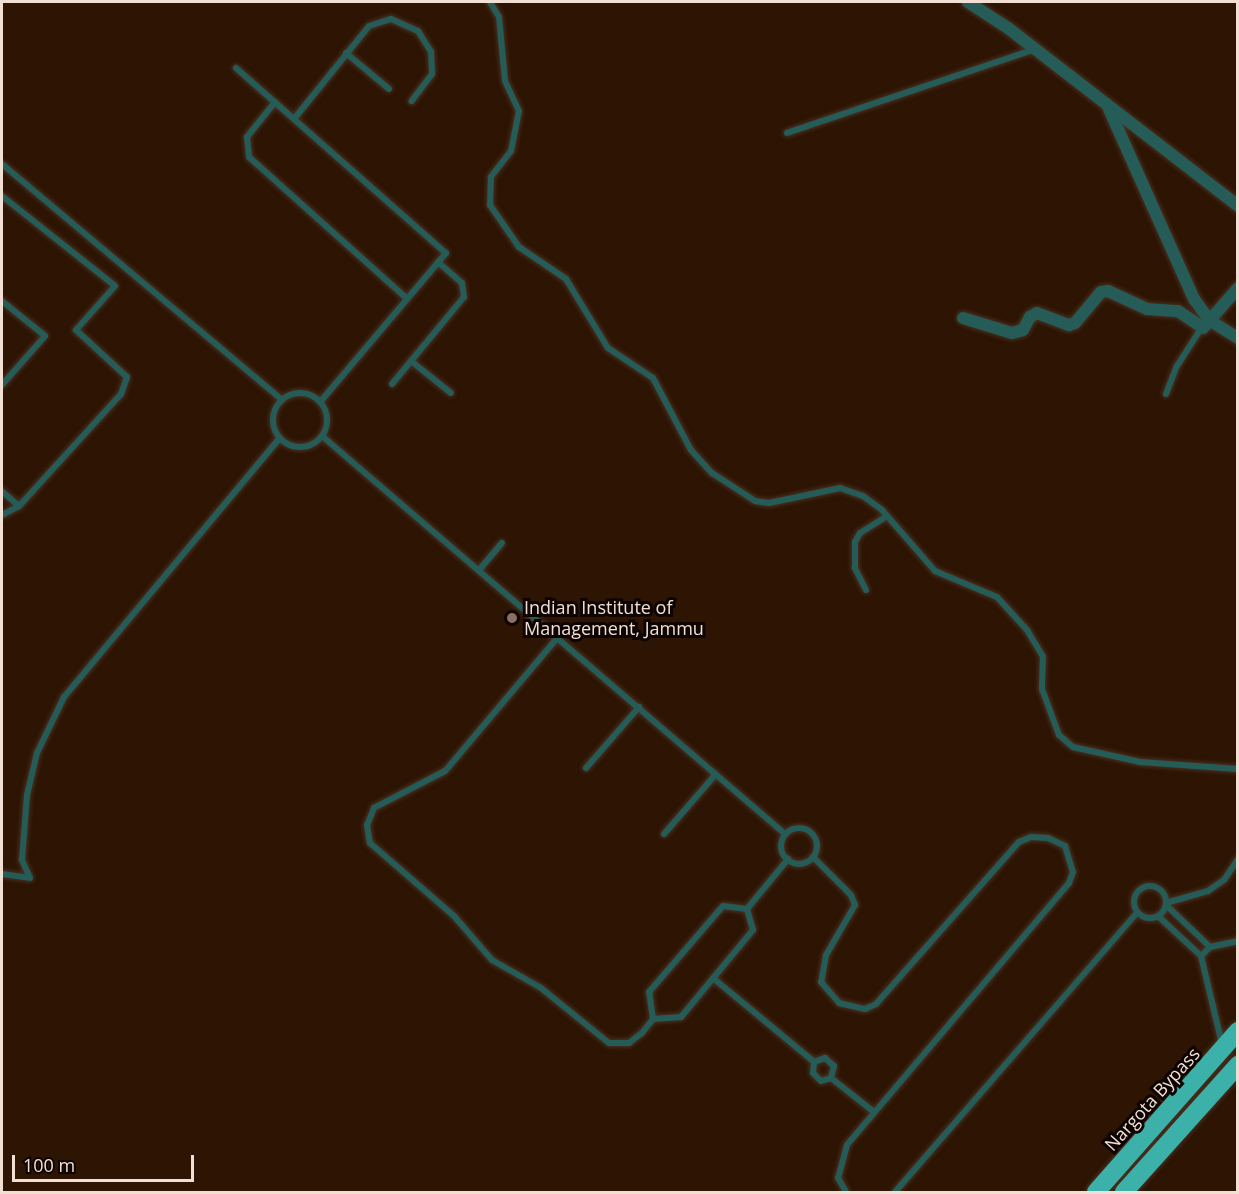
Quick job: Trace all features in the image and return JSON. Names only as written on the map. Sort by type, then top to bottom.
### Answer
[{"type":"highway","name":"Nargota Bypass","points":[[1096,1192],[1238,1031]]},
{"type":"highway","points":[[1124,1192],[1238,1065]]},
{"type":"street","points":[[968,2],[1036,49],[1108,108],[1238,206]]},
{"type":"street","points":[[1108,108],[1205,324]]},
{"type":"street","points":[[1205,324],[1238,288]]},
{"type":"street","points":[[963,318],[1012,333],[1023,330],[1030,317],[1037,313],[1069,325],[1075,324],[1101,292],[1108,291],[1147,309],[1178,310],[1238,338]]},
{"type":"lane","points":[[490,2],[499,17],[505,81],[519,111],[511,151],[491,177],[489,200],[519,247],[566,279],[596,332],[616,356],[653,378],[691,450],[712,473],[741,495],[769,503],[840,488],[863,496],[887,516],[935,571],[997,597],[1027,630],[1043,657],[1042,689],[1065,742],[1140,762],[1238,769]]},
{"type":"lane","points":[[294,119],[346,53],[377,21],[405,22],[427,41],[433,64],[432,74],[412,100]]},
{"type":"lane","points":[[787,133],[1036,49]]},
{"type":"lane","points":[[346,53],[389,89]]},
{"type":"lane","points":[[236,68],[446,253],[320,402]]},
{"type":"lane","points":[[275,102],[247,137],[249,158],[407,299]]},
{"type":"lane","points":[[2,164],[282,400]]},
{"type":"lane","points":[[2,196],[115,286],[76,330],[127,377],[121,394],[19,506],[2,515]]},
{"type":"lane","points":[[392,384],[464,297],[462,283],[438,262]]},
{"type":"lane","points":[[2,301],[45,336],[2,385]]},
{"type":"lane","points":[[1166,394],[1177,366],[1205,324]]},
{"type":"lane","points":[[411,361],[451,393]]},
{"type":"lane","points":[[301,394],[320,402],[327,422],[322,436],[312,444],[299,447],[280,438],[273,419],[282,400],[301,394]]},
{"type":"lane","points":[[322,436],[480,569],[785,834]]},
{"type":"lane","points":[[2,874],[30,878],[22,860],[27,795],[37,753],[64,697],[280,438]]},
{"type":"lane","points":[[2,491],[19,506]]},
{"type":"lane","points":[[866,591],[855,568],[855,542],[860,533],[887,516]]},
{"type":"lane","points":[[480,569],[502,543]]},
{"type":"lane","points":[[558,637],[445,771],[374,808],[368,836],[377,852],[454,916],[492,960],[541,988],[602,1039],[629,1043],[653,1018],[681,1017],[753,930],[747,909]]},
{"type":"lane","points":[[586,768],[639,707]]},
{"type":"lane","points":[[664,834],[716,774]]},
{"type":"lane","points":[[797,828],[810,832],[817,844],[813,857],[801,863],[788,859],[781,847],[785,834],[797,828]]},
{"type":"lane","points":[[813,857],[851,895],[855,905],[826,955],[821,982],[839,1003],[865,1009],[876,1004],[1019,842],[1031,837],[1048,838],[1065,846],[1073,872],[1069,883],[847,1145],[841,1160],[838,1178],[846,1192]]},
{"type":"lane","points":[[747,909],[788,859]]},
{"type":"lane","points":[[1158,916],[1166,904],[1208,891],[1224,880],[1238,859]]},
{"type":"lane","points":[[1210,947],[1166,904],[1156,887],[1142,887],[1134,899],[1137,913],[1143,917],[1158,916],[1202,956],[1223,1049]]},
{"type":"lane","points":[[653,1018],[649,992],[723,906],[747,909]]},
{"type":"lane","points":[[895,1192],[1137,913]]},
{"type":"lane","points":[[1202,956],[1210,947],[1238,941]]},
{"type":"lane","points":[[713,978],[814,1062]]},
{"type":"lane","points":[[814,1062],[825,1058],[834,1066],[831,1078]]},
{"type":"lane","points":[[814,1062],[813,1073],[821,1081],[831,1078]]},
{"type":"lane","points":[[831,1078],[874,1112]]},
{"type":"place","name":"Indian Institute of Management, Jammu","points":[[512,618]]}]
